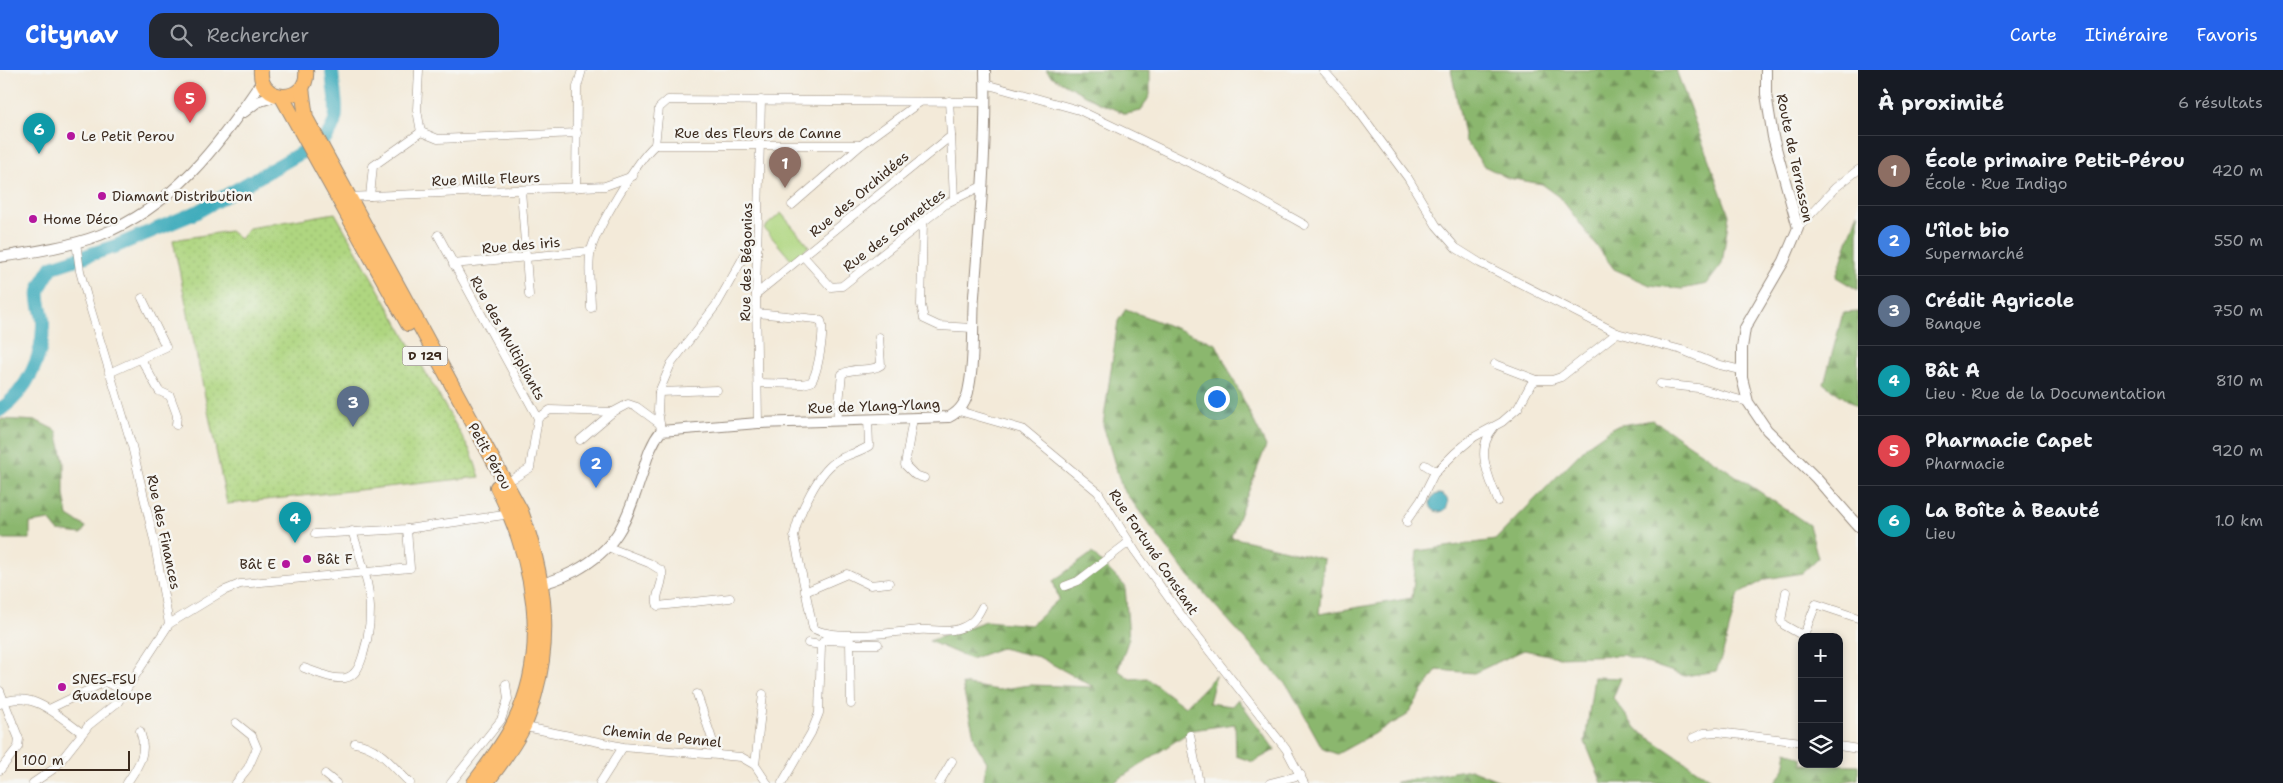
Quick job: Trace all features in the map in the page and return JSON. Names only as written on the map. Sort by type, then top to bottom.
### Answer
[{"type":"highway","name":"D 129","points":[[302,88],[306,78],[306,70]]},
{"type":"highway","name":"D 129","points":[[262,76],[267,90],[279,96]]},
{"type":"highway","points":[[279,96],[293,95],[302,88]]},
{"type":"highway","name":"Petit Pérou","points":[[302,88],[306,118],[315,145]]},
{"type":"highway","name":"Petit Pérou","points":[[279,96],[315,145],[516,513],[523,549],[537,585],[534,608],[533,657],[519,725],[486,783]]},
{"type":"highway","name":"Petit Pérou","points":[[474,783],[519,725]]},
{"type":"street","points":[[419,70],[417,110],[421,132]]},
{"type":"street","points":[[576,188],[577,87],[582,70]]},
{"type":"street","name":"Rue de Ylang-Ylang","points":[[660,428],[949,417],[959,411],[967,396],[971,377],[972,328],[982,186],[985,70]]},
{"type":"street","points":[[1323,70],[1352,102],[1408,178],[1436,225],[1456,248],[1480,263],[1617,333],[1682,350],[1716,364],[1741,370]]},
{"type":"street","name":"Route de Terrasson","points":[[1766,70],[1766,94],[1773,137],[1798,228],[1784,261],[1745,328],[1741,370],[1748,402],[1767,430],[1816,478],[1858,526]]},
{"type":"street","points":[[0,257],[77,247],[128,222],[155,206],[184,181],[236,119],[262,76]]},
{"type":"street","points":[[985,84],[1079,110],[1219,177],[1305,225]]},
{"type":"street","points":[[236,119],[257,102],[279,96]]},
{"type":"street","points":[[591,308],[591,252],[598,234],[643,158],[656,146],[659,108],[668,100],[985,102]]},
{"type":"street","name":"Rue des Bégonias","points":[[758,423],[756,294],[760,100]]},
{"type":"street","points":[[949,101],[954,199]]},
{"type":"street","points":[[792,205],[861,145],[920,102]]},
{"type":"street","points":[[421,132],[438,139],[577,133]]},
{"type":"street","points":[[370,196],[373,166],[421,132]]},
{"type":"street","name":"Rue des Orchidées","points":[[756,294],[951,136]]},
{"type":"street","name":"Rue des Fleurs de Canne","points":[[656,146],[861,145]]},
{"type":"street","points":[[1798,228],[1835,188],[1858,170]]},
{"type":"street","name":"Rue Mille Fleurs","points":[[344,197],[576,188],[610,185],[632,176]]},
{"type":"street","name":"Rue des Sonnettes","points":[[804,257],[831,287],[842,286],[923,221],[954,199],[982,186]]},
{"type":"street","points":[[521,190],[529,296]]},
{"type":"street","points":[[923,221],[921,305],[924,319],[939,326],[972,328]]},
{"type":"street","name":"Rue des Multipliants","points":[[438,235],[538,418],[530,468],[514,478]]},
{"type":"street","points":[[537,585],[558,580],[588,564],[608,548],[620,532],[629,514],[650,447],[660,428],[659,392],[671,364],[717,304],[746,251],[758,246]]},
{"type":"street","name":"Rue des Finances","points":[[77,247],[78,264],[132,446],[154,540],[169,624]]},
{"type":"street","name":"Rue des iris","points":[[453,264],[591,252]]},
{"type":"street","points":[[109,373],[166,346],[142,298]]},
{"type":"street","points":[[757,313],[819,320],[823,330],[816,372],[811,382],[803,384],[758,382]]},
{"type":"street","points":[[1495,364],[1537,380],[1552,380],[1561,377],[1617,333]]},
{"type":"street","points":[[837,421],[842,374],[848,370],[876,368],[881,365],[879,337]]},
{"type":"street","points":[[141,359],[159,391],[170,396],[177,415],[176,425]]},
{"type":"street","points":[[1498,501],[1483,460],[1487,437],[1494,427],[1518,408],[1531,384],[1537,380]]},
{"type":"street","points":[[1660,384],[1698,388],[1748,402]]},
{"type":"street","points":[[659,392],[717,390]]},
{"type":"street","points":[[580,440],[622,406],[633,405],[660,428]]},
{"type":"street","points":[[538,418],[550,410],[613,412]]},
{"type":"street","name":"Rue Fortuné Constant","points":[[959,411],[1015,426],[1028,433],[1098,492],[1129,542],[1178,612],[1286,749],[1302,779]]},
{"type":"street","points":[[913,418],[905,465],[915,475],[924,478]]},
{"type":"street","points":[[868,419],[869,446],[833,463],[811,492],[798,518],[794,536],[813,628],[823,633],[878,635],[922,630],[945,631],[972,622],[982,607]]},
{"type":"street","points":[[1408,523],[1410,514],[1421,500],[1438,470],[1474,437],[1487,428],[1494,427]]},
{"type":"street","points":[[1425,465],[1433,470],[1438,470]]},
{"type":"street","points":[[315,534],[407,529],[516,513]]},
{"type":"street","points":[[33,783],[59,764],[82,733],[118,702],[169,624],[223,591],[240,584],[410,568],[407,529]]},
{"type":"street","points":[[304,668],[332,677],[344,678],[360,667],[372,616],[366,573],[352,531]]},
{"type":"street","points":[[1065,586],[1078,581],[1129,542]]},
{"type":"street","points":[[608,548],[649,563],[662,571],[662,582],[656,599],[658,606],[730,598]]},
{"type":"street","points":[[805,592],[847,574],[870,585],[889,583]]},
{"type":"street","points":[[1786,592],[1781,621],[1784,625],[1800,634],[1805,632],[1816,604],[1858,618]]},
{"type":"street","points":[[782,783],[811,733],[819,712],[821,645],[824,640],[848,640],[850,644],[851,704]]},
{"type":"street","points":[[808,643],[821,645]]},
{"type":"street","points":[[850,644],[878,644]]},
{"type":"street","points":[[49,710],[105,682],[126,691]]},
{"type":"street","points":[[451,783],[501,720],[508,699],[506,684]]},
{"type":"street","points":[[0,690],[3,702],[19,739],[18,747],[0,770]]},
{"type":"street","points":[[697,694],[717,754]]},
{"type":"street","points":[[763,694],[755,765],[766,783]]},
{"type":"street","points":[[3,702],[27,698],[49,710],[82,733]]},
{"type":"street","points":[[236,723],[252,736],[256,748],[252,761],[236,783]]},
{"type":"street","name":"Chemin de Pennel","points":[[519,725],[623,747],[717,754],[741,758],[755,765]]},
{"type":"street","points":[[127,783],[141,758],[145,745],[140,732]]},
{"type":"street","points":[[1693,738],[1704,733],[1717,732],[1798,742]]},
{"type":"street","points":[[1190,735],[1199,783]]},
{"type":"street","points":[[355,742],[368,745],[380,752],[410,783]]},
{"type":"street","points":[[1843,746],[1858,748]]},
{"type":"street","points":[[600,783],[623,747]]},
{"type":"street","points":[[939,783],[952,761]]},
{"type":"street","points":[[325,774],[336,783]]},
{"type":"street","points":[[1270,783],[1302,779]]},
{"type":"green space","points":[[1046,70],[1150,70],[1150,95],[1141,111],[1126,114],[1097,102],[1051,76]]},
{"type":"green space","points":[[1451,70],[1676,70],[1729,215],[1722,264],[1707,284],[1682,289],[1650,285],[1614,269],[1560,197],[1542,184],[1508,178],[1484,166],[1465,140]]},
{"type":"green space","points":[[1858,212],[1858,290],[1836,277]]},
{"type":"green space","points":[[335,213],[471,452],[480,477],[227,504],[173,240],[230,231],[240,239],[249,228]]},
{"type":"green space","points":[[781,213],[809,246],[792,261],[764,228]]},
{"type":"green space","points":[[1126,309],[1216,344],[1266,446],[1231,537],[1324,559],[1319,614],[1412,598],[1417,551],[1495,540],[1588,445],[1615,426],[1653,420],[1809,525],[1818,558],[1802,573],[1766,579],[1739,594],[1716,671],[1685,676],[1623,655],[1558,657],[1524,650],[1474,673],[1437,670],[1406,716],[1337,754],[1323,749],[1289,688],[1185,572],[1122,488],[1103,425],[1118,321]]},
{"type":"green space","points":[[1858,312],[1858,407],[1824,384],[1843,313]]},
{"type":"green space","points":[[0,419],[37,421],[57,431],[64,462],[64,495],[68,516],[86,527],[81,534],[58,531],[49,520],[30,523],[30,539],[0,539]]},
{"type":"green space","points":[[1092,553],[1125,586],[1129,638],[1118,670],[1130,679],[1147,678],[1185,707],[1216,675],[1209,703],[1232,706],[1238,699],[1275,750],[1253,762],[1236,756],[1235,724],[1192,730],[1113,783],[983,783],[987,762],[976,744],[962,684],[998,690],[1029,685],[1094,687],[1039,657],[1001,648],[971,659],[929,641],[986,621],[1031,625],[1059,599],[1053,581]]},
{"type":"green space","points":[[1594,677],[1621,678],[1613,698],[1636,729],[1716,783],[1602,783],[1585,742]]},
{"type":"green space","points":[[1787,751],[1798,756],[1798,768],[1843,768],[1843,765],[1858,765],[1858,779],[1838,783],[1775,783],[1784,769]]},
{"type":"green space","points":[[1470,769],[1505,783],[1395,783],[1397,782]]},
{"type":"water","points":[[39,335],[45,335],[38,370],[27,390],[0,414],[0,407],[16,394],[34,366],[40,346]]},
{"type":"water","points":[[1435,494],[1443,494],[1448,499],[1446,510],[1435,512],[1430,507],[1430,499]]},
{"type":"waterway","points":[[0,410],[10,402],[26,383],[37,360],[43,335],[39,291],[52,267],[116,246],[195,213],[322,141],[329,133],[336,116],[332,70]]},
{"type":"place","name":"Pharmacie Capet","points":[[190,123]]},
{"type":"place","name":"Le Petit Perou","points":[[71,136]]},
{"type":"place","name":"La Boîte à Beauté","points":[[39,154]]},
{"type":"place","name":"École primaire Petit-Pérou","points":[[785,188]]},
{"type":"place","name":"Diamant Distribution","points":[[102,196]]},
{"type":"place","name":"Home Déco","points":[[33,219]]},
{"type":"place","name":"Crédit Agricole","points":[[353,427]]},
{"type":"place","name":"L'îlot bio","points":[[596,488]]},
{"type":"place","name":"Bât A","points":[[295,543]]},
{"type":"place","name":"Bât F","points":[[307,559]]},
{"type":"place","name":"Bât E","points":[[286,564]]},
{"type":"place","name":"SNES-FSU Guadeloupe","points":[[62,687]]}]
